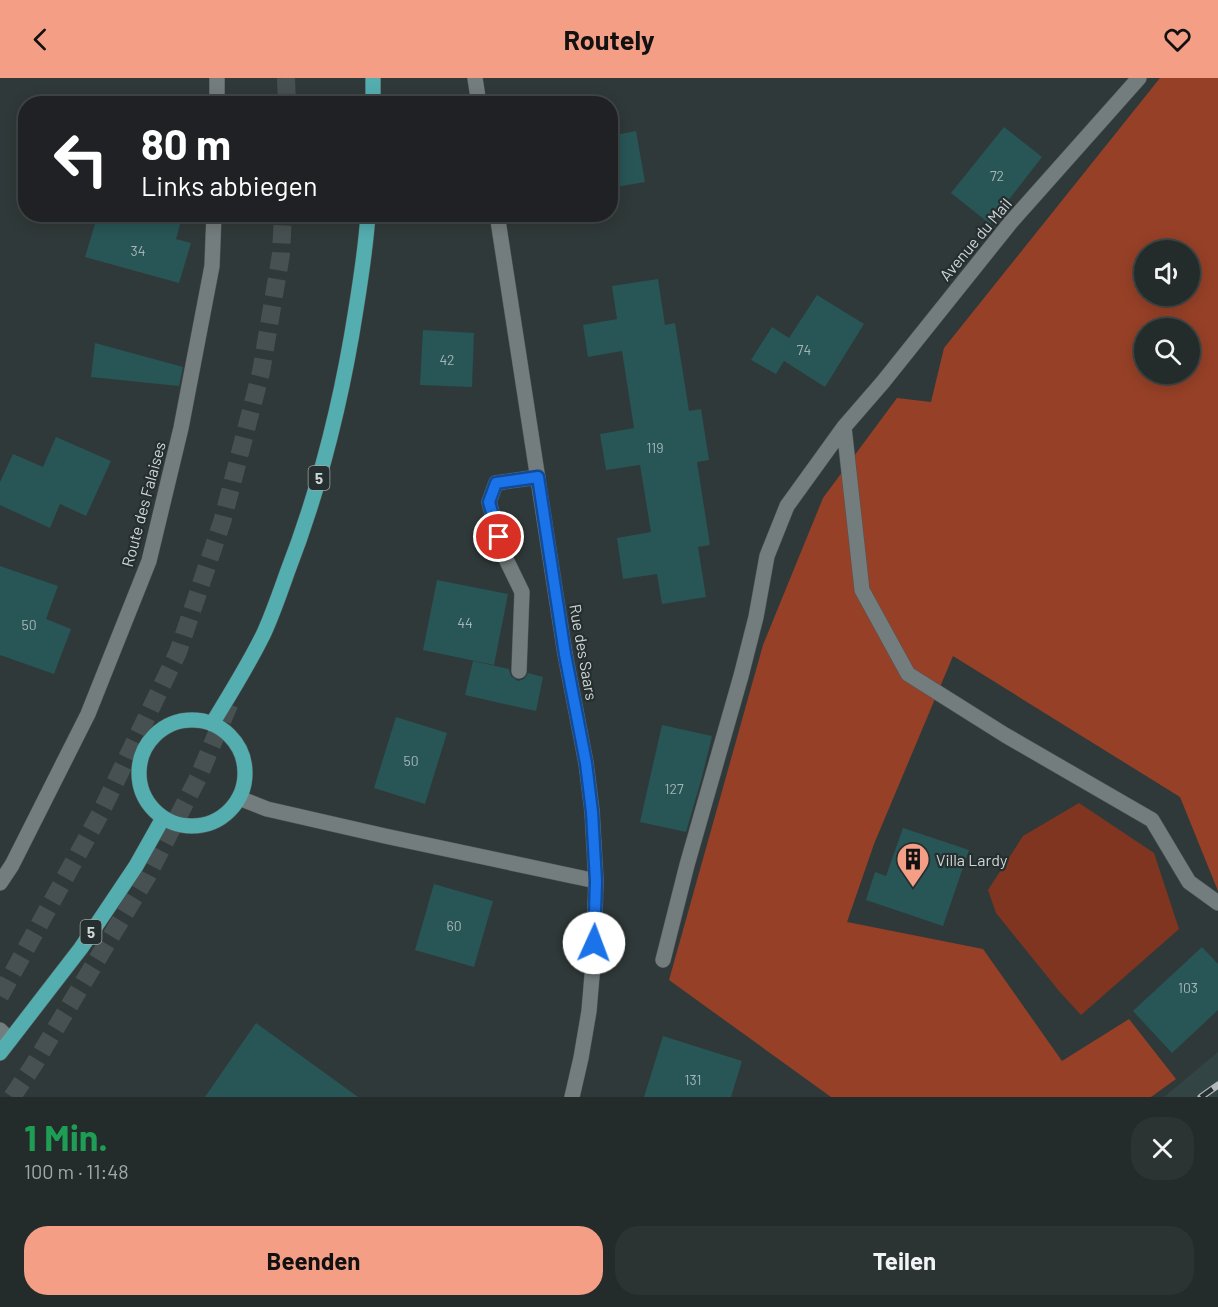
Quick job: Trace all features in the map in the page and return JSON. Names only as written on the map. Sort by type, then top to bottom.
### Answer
[{"type":"main road","points":[[373,78],[373,96]]},
{"type":"main road","name":"5","points":[[212,724],[264,633],[296,552],[318,482],[344,377],[367,222]]},
{"type":"main road","points":[[181,720],[197,720],[212,724],[232,739],[242,756],[245,774],[238,798],[230,810],[219,819],[205,824],[191,826],[177,824],[164,818],[151,808],[142,795],[138,779],[139,763],[144,749],[166,726],[181,720]]},
{"type":"main road","name":"5","points":[[0,1053],[5,1035],[81,948],[136,866],[164,818]]},
{"type":"street","points":[[217,78],[217,96]]},
{"type":"street","points":[[475,78],[478,96]]},
{"type":"street","name":"Avenue du Mail","points":[[663,960],[741,676],[756,617],[767,556],[787,506],[844,427],[883,382],[1011,222],[1139,78]]},
{"type":"street","name":"Route des Falaises","points":[[0,883],[12,865],[88,714],[149,561],[181,428],[210,277],[214,222]]},
{"type":"street","name":"Rue des Saars","points":[[498,222],[565,654],[586,763],[592,812],[596,881],[593,964],[589,1011],[572,1097]]},
{"type":"street","points":[[844,427],[862,590],[908,674],[1005,735],[1152,820],[1189,882],[1218,903]]},
{"type":"street","points":[[519,671],[522,592],[504,555],[489,502],[496,483],[538,477]]},
{"type":"street","points":[[238,798],[267,809],[596,881]]},
{"type":"shaded area","points":[[1160,78],[1218,78],[1218,891],[1180,797],[953,656],[874,844],[847,922],[983,949],[1062,1061],[1129,1019],[1176,1079],[1151,1097],[831,1097],[669,980],[763,645],[823,498],[897,398],[931,402],[944,348]]},
{"type":"shaded area","points":[[1079,803],[1154,853],[1179,929],[1081,1015],[996,913],[988,890],[1023,836]]},
{"type":"shaded area","points":[[1218,1052],[1218,1097],[1164,1097]]},
{"type":"building","points":[[1004,127],[1042,157],[990,224],[951,193]]},
{"type":"building","points":[[636,131],[645,182],[618,187],[618,134]]},
{"type":"building","points":[[96,222],[181,222],[176,239],[191,243],[179,283],[85,257]]},
{"type":"building","points":[[658,279],[665,325],[675,323],[689,411],[701,409],[709,460],[697,462],[710,545],[698,547],[706,597],[662,604],[657,574],[623,579],[617,538],[651,532],[640,465],[606,470],[600,434],[634,428],[622,351],[588,357],[583,325],[617,319],[612,286]]},
{"type":"building","points":[[817,295],[864,324],[825,387],[784,361],[776,374],[751,360],[772,327],[789,338]]},
{"type":"building","points":[[423,330],[474,333],[472,387],[420,385]]},
{"type":"building","points":[[95,343],[183,367],[179,386],[91,377]]},
{"type":"building","points":[[56,437],[111,461],[86,516],[60,504],[50,528],[0,505],[0,482],[13,454],[43,467]]},
{"type":"building","points":[[0,566],[58,586],[46,619],[71,629],[54,674],[0,655]]},
{"type":"building","points":[[437,580],[508,594],[494,665],[423,650]]},
{"type":"building","points":[[473,661],[509,669],[511,676],[518,681],[524,679],[528,673],[543,677],[536,711],[465,695]]},
{"type":"building","points":[[396,717],[447,733],[425,804],[374,788]]},
{"type":"building","points":[[662,725],[712,736],[686,832],[640,822]]},
{"type":"building","name":"Villa Lardy","points":[[903,828],[969,850],[943,926],[866,900],[875,872],[886,876]]},
{"type":"building","points":[[434,884],[493,901],[474,967],[415,950]]},
{"type":"building","points":[[1202,947],[1218,964],[1218,1010],[1172,1053],[1133,1011]]},
{"type":"building","points":[[256,1023],[358,1097],[205,1097]]},
{"type":"building","points":[[663,1036],[742,1061],[731,1097],[644,1097]]},
{"type":"tunnel","points":[[286,78],[287,96]]},
{"type":"tunnel","points":[[0,996],[100,814],[178,652],[222,522],[261,372],[281,254],[283,222]]},
{"type":"tunnel","points":[[12,1097],[148,875],[198,778],[231,700]]},
{"type":"railway","points":[[1201,1097],[1218,1085]]},
{"type":"place","name":"Villa Lardy","points":[[913,888]]},
{"type":"route","points":[[499,537],[489,502],[496,483],[538,477],[565,654],[586,763],[592,812],[596,881],[594,943]]}]
